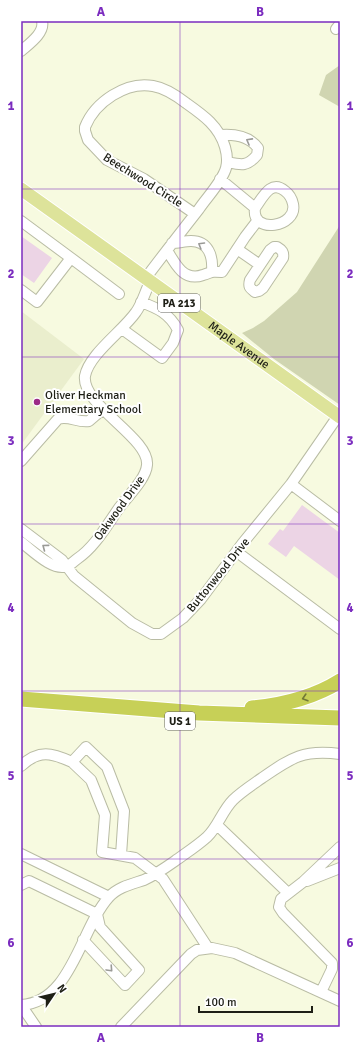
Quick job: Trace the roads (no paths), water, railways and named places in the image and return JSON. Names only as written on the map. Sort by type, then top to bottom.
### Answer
[{"type":"highway","points":[[199,713],[281,704],[325,690],[340,681]]},
{"type":"highway","name":"US 1","points":[[21,699],[199,713],[340,718]]},
{"type":"highway","name":"US 1","points":[[21,709],[199,722],[340,727]]},
{"type":"main road","name":"Maple Avenue","points":[[21,189],[339,416]]},
{"type":"street","points":[[21,52],[43,27],[42,21]]},
{"type":"street","name":"Beechwood Circle","points":[[195,214],[144,179],[107,160],[88,140],[85,127],[92,114],[114,95],[126,88],[146,85],[155,86],[180,99],[204,116],[221,135]]},
{"type":"street","points":[[229,134],[240,136],[254,142],[258,148],[257,155],[246,164],[241,165],[227,162],[221,135],[229,134]]},
{"type":"street","name":"Oakwood Drive","points":[[67,567],[81,556],[97,539],[142,478],[147,465],[145,454],[142,449],[103,409],[87,390],[85,385],[88,368],[96,356],[122,330],[139,307],[147,280],[220,179],[226,169],[227,162]]},
{"type":"street","points":[[220,179],[256,208]]},
{"type":"street","points":[[276,186],[284,190],[290,196],[294,205],[293,211],[288,219],[281,224],[276,225],[258,220],[254,214],[256,208],[267,191],[276,186]]},
{"type":"street","points":[[212,271],[212,259],[209,251],[204,246],[191,241],[170,247],[176,265],[188,276],[196,277],[212,271],[222,272],[258,220]]},
{"type":"street","points":[[21,221],[119,294]]},
{"type":"street","points":[[237,249],[260,265]]},
{"type":"street","points":[[21,290],[37,302],[71,258]]},
{"type":"street","points":[[122,330],[162,358],[173,343],[178,330],[168,316],[153,307],[139,307]]},
{"type":"street","points":[[21,461],[58,419],[66,417],[89,421],[103,409]]},
{"type":"street","name":"Buttonwood Drive","points":[[21,529],[62,560],[74,576],[139,628],[156,634],[166,631],[194,608],[236,552],[291,484],[339,416]]},
{"type":"street","points":[[291,484],[340,521]]},
{"type":"street","points":[[21,542],[47,563],[57,568],[67,567]]},
{"type":"street","points":[[236,552],[340,629]]},
{"type":"street","points":[[72,762],[86,747],[107,767],[124,811],[121,855]]},
{"type":"street","points":[[36,1027],[21,1005],[34,1003],[53,991],[68,971],[97,914],[109,897],[120,888],[155,874],[197,846],[208,837],[226,809],[234,800],[283,763],[296,756],[318,752],[340,754]]},
{"type":"street","points":[[21,766],[26,760],[40,754],[56,754],[72,762],[91,780],[104,815],[102,852],[135,858],[162,879],[208,948]]},
{"type":"street","points":[[217,825],[288,893]]},
{"type":"street","points":[[321,992],[332,969],[332,962],[281,910],[279,903],[283,896],[303,882],[340,848]]},
{"type":"street","points":[[21,854],[109,897]]},
{"type":"street","points":[[303,882],[340,868]]},
{"type":"street","points":[[21,885],[29,881],[97,914]]},
{"type":"street","points":[[83,940],[125,985],[139,970],[100,927],[97,914]]},
{"type":"street","points":[[121,1027],[192,954],[197,950],[208,948],[221,949],[249,958],[340,1000]]},
{"type":"place","name":"Oliver Heckman Elementary School","points":[[37,402]]}]
